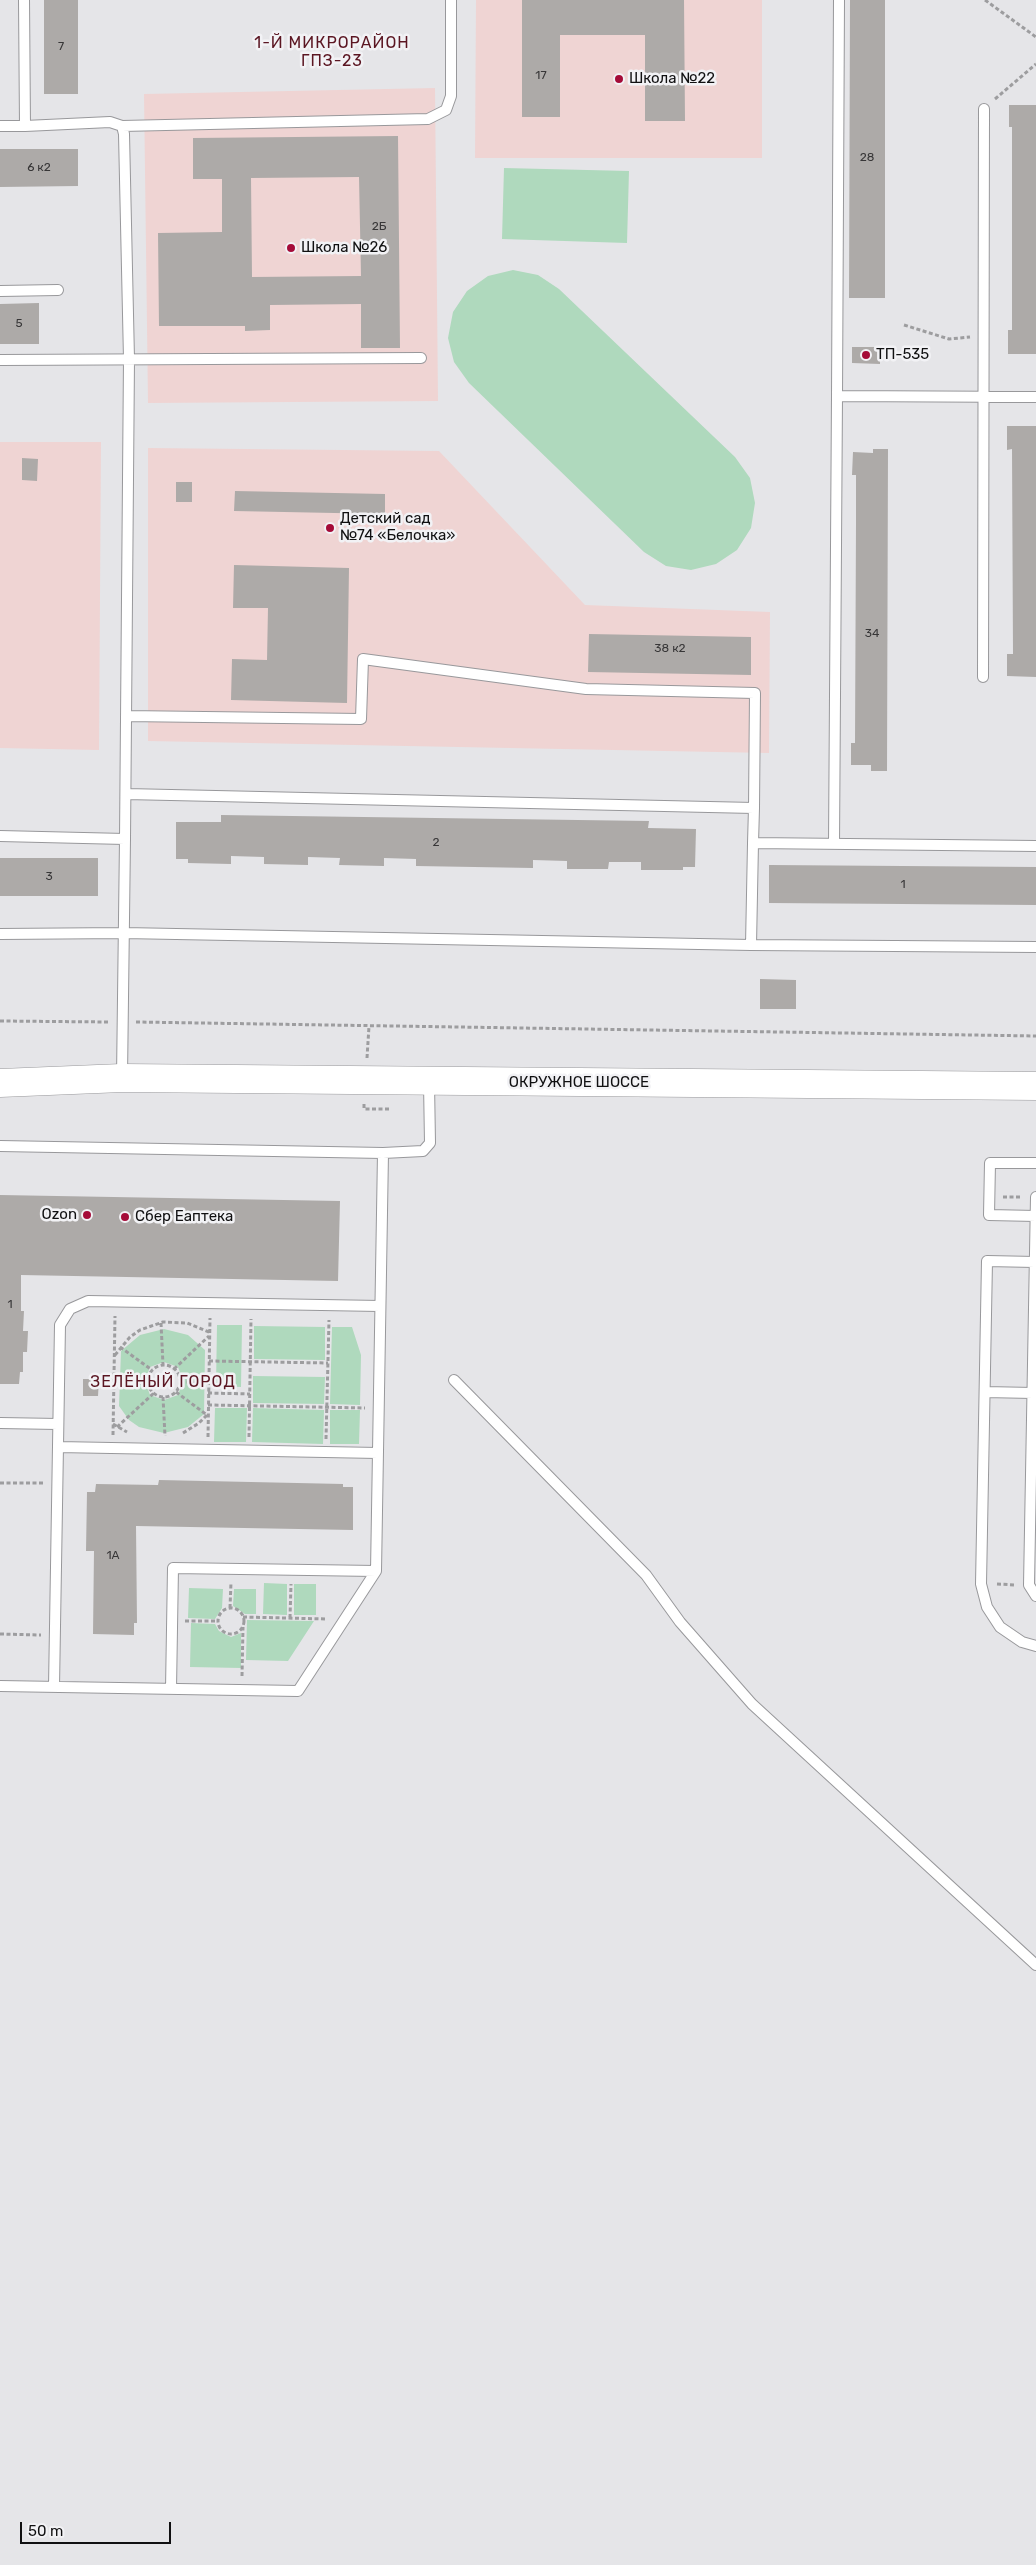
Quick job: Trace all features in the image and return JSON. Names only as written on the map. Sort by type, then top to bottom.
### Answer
[{"type":"main road","name":"ОКРУЖНОЕ ШОССЕ","points":[[0,1069],[122,1078]]},
{"type":"main road","name":"ОКРУЖНОЕ ШОССЕ","points":[[0,1083],[122,1078],[1036,1086]]},
{"type":"lane","points":[[24,0],[25,126]]},
{"type":"lane","points":[[0,126],[110,122],[122,126],[428,119],[446,110],[451,96],[451,0]]},
{"type":"lane","points":[[834,844],[839,0]]},
{"type":"lane","points":[[983,677],[984,109]]},
{"type":"lane","points":[[122,126],[125,158],[129,359],[122,1078]]},
{"type":"lane","points":[[0,291],[58,290]]},
{"type":"lane","points":[[0,360],[421,358]]},
{"type":"lane","points":[[838,396],[1036,397]]},
{"type":"lane","points":[[126,716],[360,719],[363,659],[586,689],[754,693],[752,945]]},
{"type":"lane","points":[[126,794],[754,808]]},
{"type":"lane","points":[[0,836],[125,839]]},
{"type":"lane","points":[[753,843],[1036,846]]},
{"type":"lane","points":[[0,934],[124,933],[752,945],[1036,947]]},
{"type":"lane","points":[[0,1146],[383,1153],[423,1151],[430,1143],[429,1082]]},
{"type":"lane","points":[[0,1686],[298,1691],[376,1571],[383,1153]]},
{"type":"lane","points":[[1036,1163],[990,1163],[989,1215],[1036,1216]]},
{"type":"lane","points":[[1036,1197],[1029,1585],[1036,1596]]},
{"type":"lane","points":[[1035,1262],[987,1261],[981,1584],[987,1607],[1000,1627],[1022,1642],[1036,1646]]},
{"type":"lane","points":[[54,1687],[60,1326],[64,1316],[70,1309],[81,1302],[380,1306]]},
{"type":"lane","points":[[454,1380],[646,1575],[680,1622],[752,1704],[1036,1965]]},
{"type":"lane","points":[[985,1392],[1033,1393]]},
{"type":"lane","points":[[0,1423],[58,1424]]},
{"type":"lane","points":[[58,1447],[378,1453]]},
{"type":"lane","points":[[171,1689],[173,1568],[376,1571]]},
{"type":"path","points":[[984,0],[1036,37]]},
{"type":"path","points":[[984,109],[1036,64]]},
{"type":"path","points":[[904,325],[949,338],[983,337]]},
{"type":"path","points":[[0,1021],[1036,1036]]},
{"type":"path","points":[[990,1196],[1036,1197]]},
{"type":"path","points":[[113,1448],[115,1302]]},
{"type":"path","points":[[207,1450],[210,1303]]},
{"type":"path","points":[[249,1450],[252,1304]]},
{"type":"path","points":[[326,1452],[329,1305]]},
{"type":"path","points":[[114,1355],[120,1347],[140,1330],[161,1323],[187,1323],[210,1334]]},
{"type":"path","points":[[161,1323],[162,1365]]},
{"type":"path","points":[[174,1369],[210,1334]]},
{"type":"path","points":[[120,1347],[152,1370]]},
{"type":"path","points":[[209,1361],[328,1363]]},
{"type":"path","points":[[162,1365],[174,1369],[179,1375],[180,1382],[176,1392],[163,1397],[154,1393],[148,1383],[152,1370],[162,1365]]},
{"type":"path","points":[[114,1382],[148,1383]]},
{"type":"path","points":[[180,1382],[208,1382]]},
{"type":"path","points":[[176,1392],[207,1415]]},
{"type":"path","points":[[118,1427],[154,1393]]},
{"type":"path","points":[[208,1393],[250,1394]]},
{"type":"path","points":[[163,1397],[165,1439]]},
{"type":"path","points":[[208,1405],[378,1408]]},
{"type":"path","points":[[0,1483],[57,1484]]},
{"type":"path","points":[[230,1608],[231,1569]]},
{"type":"path","points":[[290,1618],[291,1570]]},
{"type":"path","points":[[981,1584],[1029,1585]]},
{"type":"path","points":[[242,1690],[243,1624],[243,1617],[236,1609],[230,1608],[221,1613],[218,1621],[221,1629],[231,1634],[241,1629],[243,1624]]},
{"type":"path","points":[[243,1617],[345,1619]]},
{"type":"path","points":[[172,1620],[218,1621]]},
{"type":"path","points":[[0,1634],[54,1635]]},
{"type":"shaded area","name":"Школа №22","points":[[476,0],[762,0],[762,158],[475,158]]},
{"type":"shaded area","name":"Школа №26","points":[[435,88],[438,401],[148,403],[144,94]]},
{"type":"shaded area","points":[[0,442],[101,442],[99,750],[0,748]]},
{"type":"shaded area","name":"Детский сад №74 «Белочка»","points":[[148,448],[439,451],[585,605],[770,612],[769,753],[148,741]]},
{"type":"green space","points":[[504,168],[629,171],[627,243],[502,239]]},
{"type":"green space","points":[[513,270],[538,275],[559,289],[735,457],[750,478],[755,503],[751,528],[737,550],[716,564],[691,570],[666,566],[644,552],[469,383],[454,362],[448,338],[453,312],[467,291],[488,276]]},
{"type":"green space","points":[[217,1325],[242,1325],[241,1387],[216,1386]]},
{"type":"green space","points":[[254,1326],[325,1327],[325,1360],[254,1359]]},
{"type":"green space","points":[[332,1327],[352,1327],[361,1355],[360,1405],[330,1404]]},
{"type":"green space","points":[[164,1329],[188,1335],[205,1350],[204,1414],[188,1427],[164,1433],[139,1427],[129,1420],[119,1406],[121,1351],[140,1335]],"holes":[[[164,1362],[178,1367],[183,1381],[178,1395],[164,1400],[150,1395],[145,1381],[150,1367]]]},
{"type":"green space","points":[[253,1376],[325,1377],[324,1404],[253,1403]]},
{"type":"green space","points":[[215,1408],[247,1408],[246,1442],[214,1442]]},
{"type":"green space","points":[[253,1408],[324,1410],[323,1444],[252,1442]]},
{"type":"green space","points":[[330,1410],[360,1410],[359,1444],[330,1444]]},
{"type":"green space","points":[[264,1583],[287,1584],[287,1615],[263,1614]]},
{"type":"green space","points":[[294,1584],[316,1584],[316,1615],[294,1615]]},
{"type":"green space","points":[[189,1588],[223,1589],[222,1608],[215,1619],[188,1618]]},
{"type":"green space","points":[[234,1589],[256,1589],[256,1614],[245,1614],[233,1606]]},
{"type":"green space","points":[[247,1620],[314,1621],[288,1661],[246,1660]]},
{"type":"green space","points":[[191,1623],[215,1624],[219,1631],[231,1637],[241,1633],[241,1668],[190,1667]]},
{"type":"building","points":[[44,0],[78,0],[78,94],[44,94]]},
{"type":"building","points":[[522,0],[684,0],[685,121],[645,121],[645,35],[560,35],[560,117],[522,117]]},
{"type":"building","points":[[850,0],[885,0],[885,298],[849,298]]},
{"type":"building","points":[[1009,105],[1036,105],[1036,354],[1008,354],[1008,330],[1012,330],[1012,127],[1009,127]]},
{"type":"building","points":[[398,136],[400,348],[361,348],[361,304],[270,305],[270,330],[245,331],[245,326],[159,326],[158,233],[222,232],[222,179],[193,179],[193,138]],"holes":[[[359,177],[361,276],[252,277],[251,178]]]},
{"type":"building","points":[[0,149],[78,149],[78,186],[0,187]]},
{"type":"building","points":[[39,303],[39,344],[0,344],[0,304]]},
{"type":"building","name":"ТП-535","points":[[852,347],[880,347],[880,364],[852,363]]},
{"type":"building","points":[[1007,426],[1036,426],[1036,677],[1007,676],[1007,654],[1013,654],[1012,449],[1007,450]]},
{"type":"building","points":[[873,449],[888,449],[887,771],[871,771],[871,765],[851,765],[851,743],[855,743],[856,475],[852,475],[853,452],[873,453]]},
{"type":"building","points":[[22,458],[38,459],[37,481],[22,480]]},
{"type":"building","points":[[176,482],[192,482],[192,502],[176,502]]},
{"type":"building","points":[[235,491],[385,494],[385,514],[234,511]]},
{"type":"building","points":[[234,565],[349,568],[347,703],[231,700],[232,659],[267,660],[268,608],[233,608]]},
{"type":"building","points":[[589,634],[751,637],[751,675],[588,672]]},
{"type":"building","points":[[221,815],[649,821],[648,828],[696,829],[695,867],[683,867],[683,870],[641,870],[641,862],[609,862],[608,869],[567,869],[567,861],[533,860],[533,868],[416,866],[416,859],[384,858],[384,866],[339,865],[340,858],[308,857],[308,865],[264,864],[264,857],[231,856],[231,864],[188,863],[188,859],[176,859],[176,822],[221,822]]},
{"type":"building","points":[[0,858],[98,858],[98,896],[0,896]]},
{"type":"building","points":[[769,865],[1036,867],[1036,905],[769,903]]},
{"type":"building","points":[[760,979],[796,980],[796,1009],[760,1009]]},
{"type":"building","points":[[0,1195],[340,1201],[338,1281],[21,1275],[21,1311],[24,1311],[23,1331],[28,1331],[27,1352],[23,1352],[23,1372],[20,1372],[19,1384],[0,1384]]},
{"type":"building","points":[[83,1379],[99,1379],[98,1396],[83,1396]]},
{"type":"building","points":[[159,1480],[343,1484],[343,1487],[353,1487],[353,1530],[136,1526],[137,1623],[134,1623],[134,1635],[93,1634],[94,1551],[86,1551],[87,1492],[95,1492],[96,1484],[158,1485]]},
{"type":"place","name":"Школа №22","points":[[619,79]]},
{"type":"place","name":"Школа №26","points":[[291,248]]},
{"type":"place","name":"ТП-535","points":[[866,355]]},
{"type":"place","name":"Детский сад №74 «Белочка»","points":[[330,528]]},
{"type":"place","name":"Ozon","points":[[87,1215]]},
{"type":"place","name":"Сбер Еаптека","points":[[125,1217]]},
{"type":"district","name":"1-Й МИКРОРАЙОН ГПЗ-23","points":[[332,52]]},
{"type":"district","name":"ЗЕЛЁНЫЙ ГОРОД","points":[[163,1382]]}]
